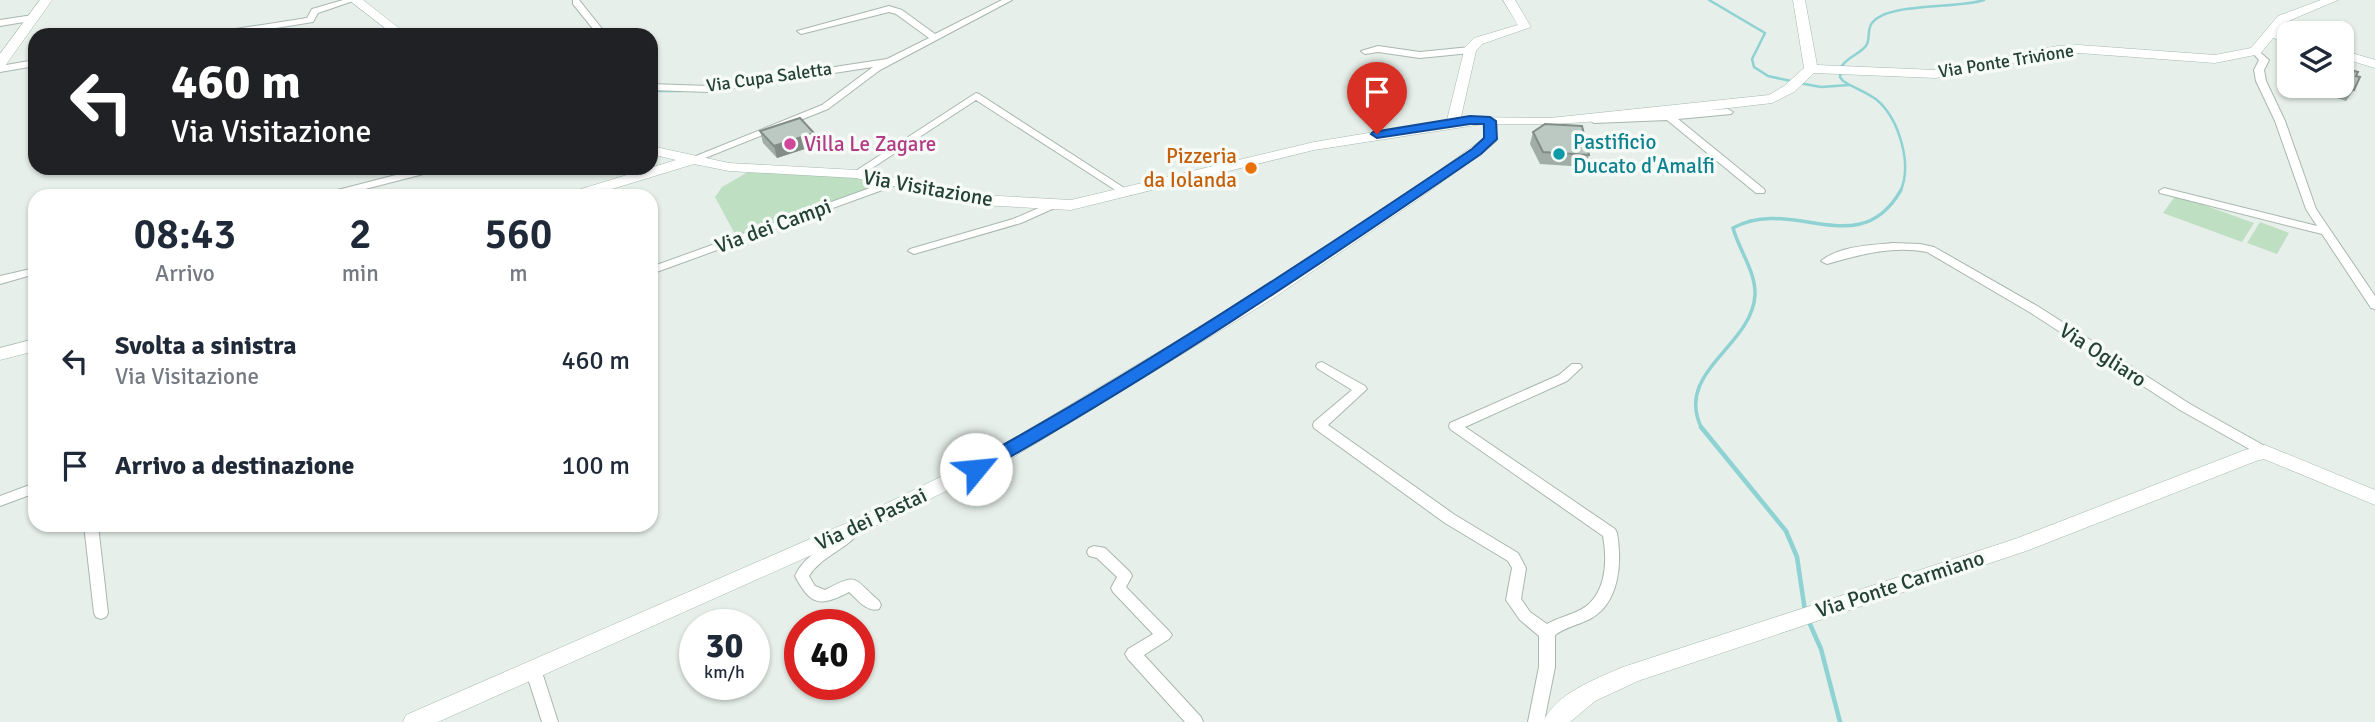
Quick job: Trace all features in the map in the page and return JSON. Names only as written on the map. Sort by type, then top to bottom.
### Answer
[{"type":"street","points":[[0,63],[46,0]]},
{"type":"street","points":[[260,28],[310,20],[315,12],[354,0],[392,28]]},
{"type":"street","points":[[658,152],[691,160],[825,107],[887,62],[932,36],[1008,0]]},
{"type":"street","points":[[1453,122],[1469,50],[1478,41],[1525,27],[1509,0]]},
{"type":"street","points":[[1490,121],[1643,114],[1772,99],[1811,69],[1799,0]]},
{"type":"street","points":[[2332,0],[2282,19],[2255,51],[2264,60],[2259,70],[2261,81],[2280,121],[2311,209],[2375,305]]},
{"type":"street","points":[[576,2],[597,28]]},
{"type":"street","points":[[801,31],[889,9],[899,12],[932,36]]},
{"type":"street","points":[[0,23],[33,18]]},
{"type":"street","points":[[2272,32],[2277,33]]},
{"type":"street","name":"Via Ponte Trivione","points":[[1811,69],[1936,74],[2069,49],[2215,59],[2255,51]]},
{"type":"street","points":[[1366,51],[1420,55],[1469,50]]},
{"type":"street","points":[[2354,56],[2375,62]]},
{"type":"street","name":"Via Cupa Saletta","points":[[658,87],[709,89],[863,63],[887,62]]},
{"type":"street","points":[[0,69],[28,65]]},
{"type":"street","points":[[856,174],[976,96],[1127,193]]},
{"type":"street","points":[[1576,117],[1603,120],[1728,112]]},
{"type":"street","points":[[1669,117],[1760,191]]},
{"type":"street","name":"Via Visitazione","points":[[658,170],[691,160],[729,167],[856,174],[981,200],[1071,205],[1314,146],[1453,122],[1490,121]]},
{"type":"street","name":"Via dei Pastai","points":[[414,722],[856,527],[1000,456],[1266,295],[1476,152],[1491,139],[1490,121]]},
{"type":"street","points":[[354,189],[408,175]]},
{"type":"street","name":"Via Visitazione","points":[[596,189],[642,175]]},
{"type":"street","name":"Via dei Campi","points":[[658,268],[895,182]]},
{"type":"street","points":[[2164,191],[2327,232]]},
{"type":"street","points":[[914,251],[1017,221],[1055,204]]},
{"type":"street","name":"Via Ogliaro","points":[[1827,261],[1844,253],[1860,251],[1921,246],[1930,249],[2035,310],[2259,453],[2375,498]]},
{"type":"street","points":[[0,280],[28,273]]},
{"type":"street","points":[[0,354],[28,347]]},
{"type":"street","points":[[1322,366],[1361,390],[1319,425],[1450,519],[1513,557],[1519,568],[1513,600],[1525,616],[1547,633]]},
{"type":"street","points":[[1536,722],[1547,667],[1547,633],[1556,624],[1588,613],[1603,600],[1609,583],[1610,533],[1455,426],[1563,378],[1576,367]]},
{"type":"street","name":"Via Ponte Carmiano","points":[[1554,722],[1587,695],[1631,674],[1989,554],[2068,531],[2259,453]]},
{"type":"street","points":[[0,501],[28,491]]},
{"type":"street","points":[[856,527],[849,539],[806,567],[802,576],[810,590],[825,597],[850,584],[874,606]]},
{"type":"street","points":[[92,532],[101,613]]},
{"type":"street","points":[[1094,552],[1100,552],[1125,576],[1118,588],[1164,635],[1133,654],[1195,722]]},
{"type":"street","points":[[533,669],[550,722]]},
{"type":"green space","points":[[748,172],[852,177],[884,183],[736,236],[715,197],[722,187]]},
{"type":"green space","points":[[2176,195],[2254,223],[2242,242],[2163,213]]},
{"type":"green space","points":[[2260,222],[2289,233],[2277,254],[2247,243]]},
{"type":"building","points":[[2354,71],[2358,72],[2356,76],[2360,77],[2354,90]]},
{"type":"building","points":[[800,118],[814,133],[774,146],[760,131]]},
{"type":"building","points":[[1545,124],[1582,126],[1589,155],[1543,152],[1533,132]]},
{"type":"waterway","points":[[1709,0],[1765,33],[1752,59],[1754,67],[1768,76],[1791,81]]},
{"type":"waterway","points":[[1900,191],[1904,181],[1904,156],[1902,143],[1892,119],[1877,100],[1843,81],[1840,77],[1842,66],[1865,47],[1870,25],[1880,16],[1907,9],[1984,0]]},
{"type":"waterway","points":[[1799,83],[1821,87],[1849,85]]},
{"type":"waterway","points":[[658,91],[682,91]]},
{"type":"waterway","points":[[1702,428],[1696,409],[1698,391],[1705,375],[1741,330],[1751,313],[1755,295],[1753,278],[1733,228],[1755,220],[1778,219],[1845,226],[1865,223],[1884,212],[1900,191]]},
{"type":"waterway","points":[[1702,428],[1786,531],[1797,557],[1805,611]]},
{"type":"waterway","points":[[1809,622],[1821,649],[1840,722]]},
{"type":"place","name":"Villa Le Zagare","points":[[790,144]]},
{"type":"place","name":"Pastificio Ducato d'Amalfi","points":[[1559,154]]},
{"type":"place","name":"Pizzeria da Iolanda","points":[[1251,168]]},
{"type":"route","points":[[976,469],[1071,416],[1266,295],[1415,195],[1491,139],[1490,121],[1470,120],[1377,134]]}]
